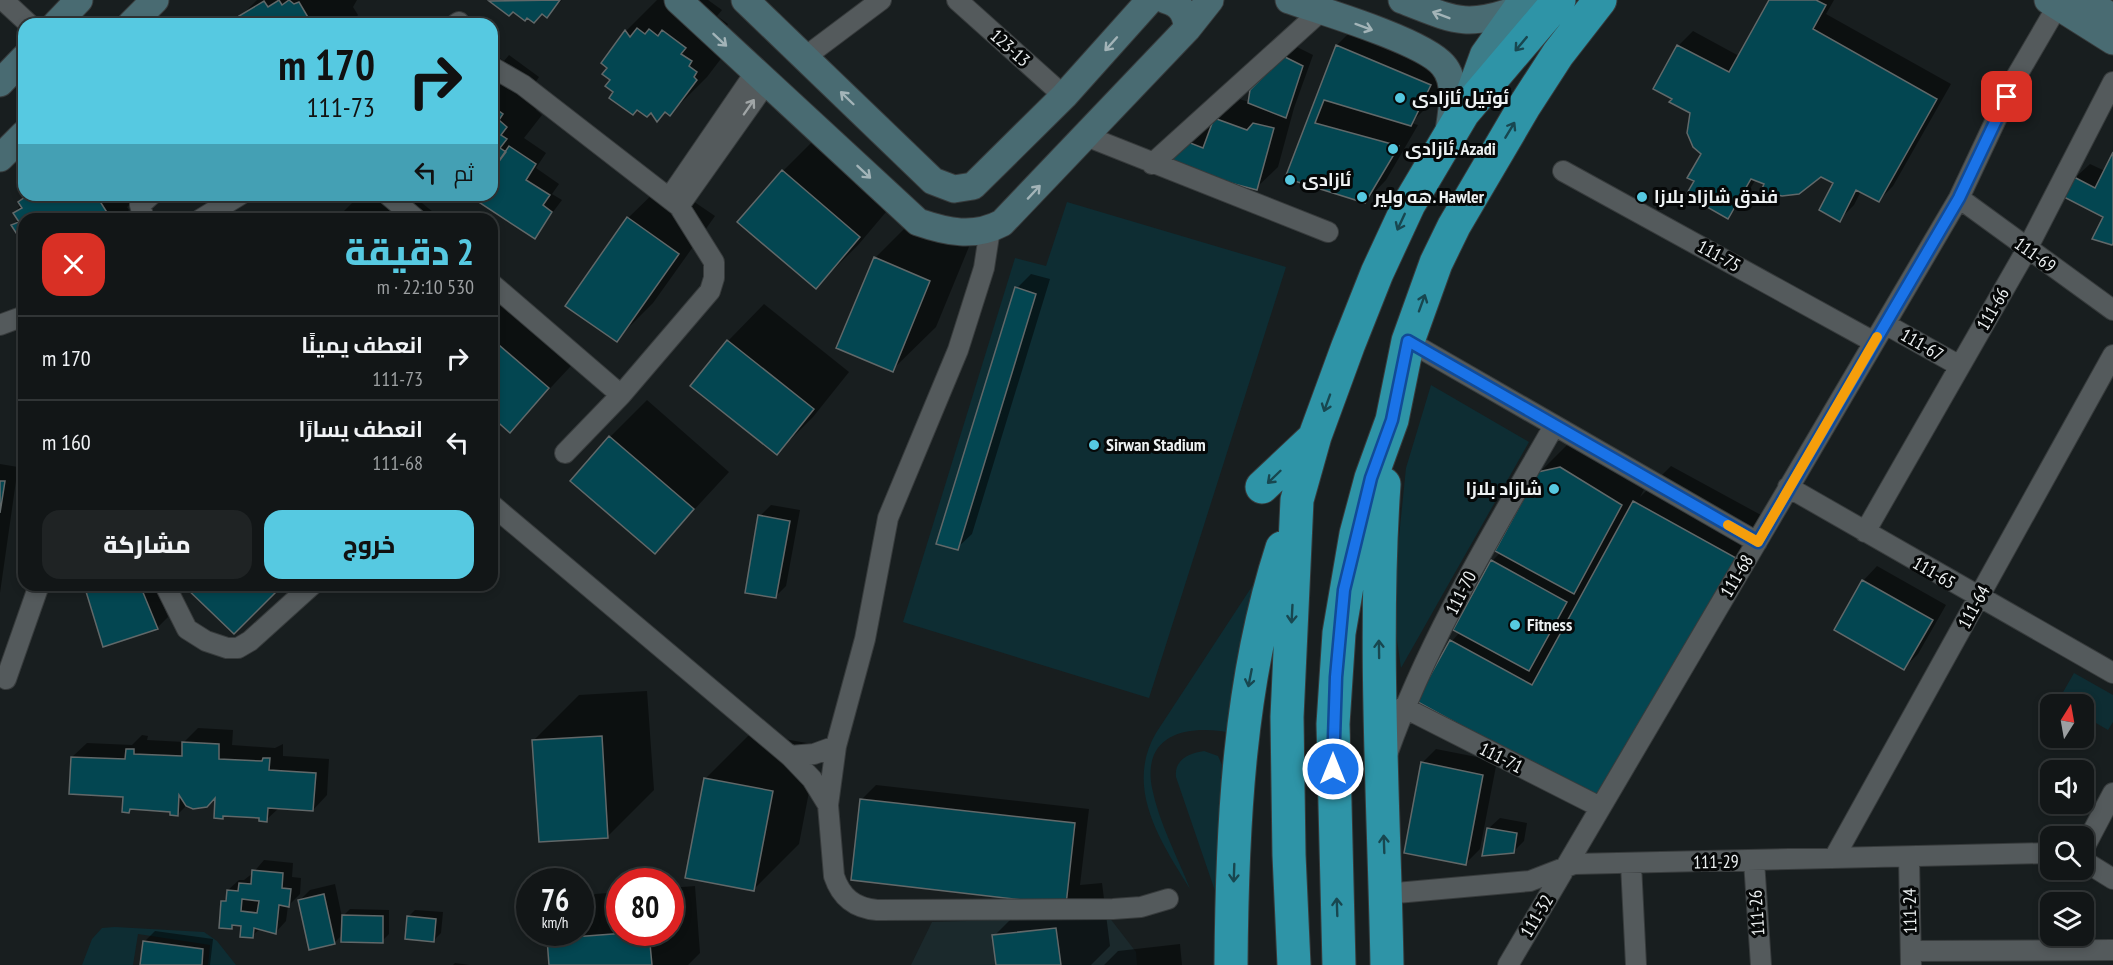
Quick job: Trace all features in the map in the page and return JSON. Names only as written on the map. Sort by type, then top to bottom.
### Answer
[{"type":"highway","points":[[1231,965],[1237,804],[1248,690],[1276,564],[1315,436],[1377,273],[1409,204],[1456,125],[1559,0]]},
{"type":"highway","points":[[1387,965],[1378,588],[1385,472],[1392,420],[1408,341],[1436,263],[1454,226],[1525,105],[1558,54],[1600,0]]},
{"type":"highway","points":[[1340,965],[1333,769],[1339,633],[1356,534],[1371,478],[1392,420]]},
{"type":"highway","points":[[1262,488],[1315,436]]},
{"type":"highway","points":[[1294,965],[1289,855],[1287,717],[1297,500]]},
{"type":"main road","points":[[1456,125],[1485,55],[1521,4]]},
{"type":"street","points":[[3,0],[22,18]]},
{"type":"street","points":[[62,18],[79,0]]},
{"type":"street","points":[[137,18],[155,0]]},
{"type":"street","points":[[678,0],[918,222],[954,234],[990,230],[1020,207],[1187,29],[1210,0]]},
{"type":"street","points":[[745,0],[933,181],[954,189],[973,186],[1064,96],[1151,0]]},
{"type":"street","points":[[805,57],[881,0]]},
{"type":"street","name":"123-13","points":[[957,0],[1064,96]]},
{"type":"street","points":[[1166,0],[1181,8],[1187,18],[1187,29]]},
{"type":"street","points":[[1289,0],[1404,41],[1443,65],[1450,82],[1456,125]]},
{"type":"street","points":[[1402,0],[1453,20],[1471,22],[1492,18],[1521,4]]},
{"type":"street","points":[[2086,0],[2113,18]]},
{"type":"street","points":[[2055,2],[2113,41]]},
{"type":"street","name":"111-68","points":[[1566,866],[1959,198],[2016,77],[2055,2]]},
{"type":"street","points":[[1152,164],[1321,11]]},
{"type":"street","points":[[0,83],[18,64]]},
{"type":"street","points":[[498,70],[524,85],[674,201],[714,262],[710,291],[621,395],[565,453]]},
{"type":"street","points":[[674,201],[761,78]]},
{"type":"street","name":"111-66","points":[[1865,532],[2027,249],[2113,82]]},
{"type":"street","points":[[1086,136],[1328,232]]},
{"type":"street","points":[[0,158],[18,140]]},
{"type":"street","name":"111-75","points":[[1563,171],[1874,342]]},
{"type":"street","name":"111-69","points":[[1959,198],[2113,310]]},
{"type":"street","points":[[211,213],[230,201]]},
{"type":"street","points":[[395,201],[409,213]]},
{"type":"street","points":[[990,230],[984,268],[958,350],[888,518],[862,649],[836,746],[828,805],[831,854],[837,885],[849,901],[867,909],[1113,909],[1141,907],[1168,899]]},
{"type":"street","points":[[498,289],[621,395]]},
{"type":"street","points":[[0,325],[18,318]]},
{"type":"street","name":"111-67","points":[[1885,324],[1960,366]]},
{"type":"street","points":[[1408,341],[1758,542]]},
{"type":"street","name":"111-64","points":[[1834,858],[2113,355]]},
{"type":"street","name":"111-70","points":[[1382,767],[1403,707],[1472,570],[1554,426]]},
{"type":"street","name":"111-65","points":[[1788,488],[2113,673]]},
{"type":"street","points":[[498,510],[790,756],[812,779],[828,805]]},
{"type":"street","points":[[2,682],[37,591]]},
{"type":"street","points":[[168,591],[187,629],[206,641],[226,648],[238,648],[249,642],[305,591]]},
{"type":"street","name":"111-71","points":[[1403,707],[1600,807]]},
{"type":"street","points":[[790,756],[814,754],[836,746]]},
{"type":"street","points":[[2094,829],[2113,793]]},
{"type":"street","name":"111-29","points":[[1385,894],[1530,881],[1566,866],[2040,853]]},
{"type":"street","name":"111-24","points":[[1909,856],[1911,958]]},
{"type":"street","name":"111-26","points":[[1754,861],[1761,965]]},
{"type":"street","points":[[1632,864],[1636,965]]},
{"type":"street","name":"111-32","points":[[1508,965],[1566,866]]},
{"type":"street","points":[[2094,867],[2113,879]]},
{"type":"street","points":[[1911,958],[2113,950]]},
{"type":"shaded area","name":"Sirwan Stadium","points":[[1067,202],[1286,267],[1149,698],[903,622],[1015,258],[1046,266]]},
{"type":"shaded area","points":[[1431,385],[1529,442],[1401,668],[1392,606],[1406,468]]},
{"type":"shaded area","points":[[1268,562],[1237,734],[1204,730],[1175,735],[1163,742],[1155,753],[1151,768],[1152,788],[1159,814],[1190,889],[1168,853],[1150,814],[1145,794],[1144,774],[1147,754],[1156,733]]},
{"type":"shaded area","points":[[2074,673],[2113,695],[2113,722],[2108,730],[2094,722],[2094,694],[2062,694]]},
{"type":"shaded area","points":[[1204,751],[1218,756],[1223,767],[1226,923],[1176,777],[1177,766],[1184,758]]},
{"type":"shaded area","points":[[1109,917],[1136,952],[1137,965],[1061,965],[1056,928],[993,935],[996,965],[911,965],[932,922]]},
{"type":"shaded area","points":[[102,928],[204,932],[217,941],[236,965],[208,965],[210,945],[138,934],[133,965],[82,965],[92,939]]},
{"type":"building","points":[[279,0],[282,5],[289,0],[294,4],[299,2],[308,18],[240,18],[239,16],[264,1],[268,7]]},
{"type":"building","points":[[560,0],[547,18],[542,14],[534,23],[527,18],[525,21],[513,12],[509,16],[489,1]]},
{"type":"building","points":[[1769,0],[1816,0],[1826,5],[1813,29],[1937,99],[1879,202],[1856,190],[1840,222],[1819,210],[1833,183],[1821,177],[1799,194],[1782,196],[1761,191],[1764,184],[1751,179],[1728,219],[1686,195],[1694,181],[1687,178],[1701,154],[1693,147],[1687,133],[1690,113],[1669,102],[1672,99],[1653,89],[1677,45],[1729,72]]},
{"type":"building","points":[[637,28],[645,34],[649,29],[658,36],[662,30],[686,48],[681,54],[692,61],[689,66],[697,72],[694,77],[697,80],[670,116],[665,112],[657,122],[651,113],[647,117],[637,110],[633,115],[609,98],[613,92],[605,86],[610,80],[602,74],[607,68],[601,63],[625,30],[630,37]]},
{"type":"building","points":[[1336,45],[1431,85],[1411,126],[1324,100],[1315,123],[1399,146],[1365,203],[1285,178]]},
{"type":"building","points":[[1283,56],[1303,66],[1286,118],[1248,103],[1250,90]]},
{"type":"building","points":[[498,110],[503,114],[499,120],[507,127],[501,135],[507,139],[500,148],[506,152],[498,163]]},
{"type":"building","points":[[1214,118],[1247,130],[1253,123],[1274,128],[1257,190],[1162,165],[1188,142],[1203,148]]},
{"type":"building","points":[[509,146],[536,164],[526,180],[550,195],[543,205],[552,212],[535,239],[477,201],[498,201],[498,162]]},
{"type":"building","points":[[2113,152],[2112,245],[2092,239],[2103,217],[2060,195],[2074,177],[2095,188]]},
{"type":"building","points":[[782,170],[860,237],[816,289],[737,222]]},
{"type":"building","points":[[100,201],[107,213],[18,213],[18,220],[13,213],[22,208],[18,202]]},
{"type":"building","points":[[627,217],[679,254],[617,342],[565,306]]},
{"type":"building","points":[[18,222],[18,236],[11,225]]},
{"type":"building","points":[[874,257],[930,281],[893,372],[836,348]]},
{"type":"building","points":[[1015,287],[1036,294],[958,550],[936,544]]},
{"type":"building","points":[[727,340],[814,409],[777,455],[690,386]]},
{"type":"building","points":[[498,344],[549,388],[510,433],[498,422]]},
{"type":"building","points":[[609,436],[694,509],[655,554],[570,481]]},
{"type":"building","points":[[1560,467],[1622,505],[1574,594],[1495,551],[1538,472]]},
{"type":"building","points":[[0,481],[5,481],[0,513]]},
{"type":"building","points":[[1633,501],[1736,558],[1600,802],[1416,701],[1450,640],[1532,685]]},
{"type":"building","points":[[758,515],[790,521],[776,598],[745,593]]},
{"type":"building","points":[[1491,560],[1567,602],[1529,671],[1453,630]]},
{"type":"building","points":[[1862,580],[1933,620],[1904,670],[1834,630]]},
{"type":"building","points":[[86,591],[142,591],[158,629],[103,647]]},
{"type":"building","points":[[189,591],[277,591],[234,634]]},
{"type":"building","points":[[602,736],[608,838],[539,842],[532,740]]},
{"type":"building","points":[[182,742],[219,744],[219,759],[262,761],[263,758],[270,758],[269,770],[316,773],[313,811],[268,808],[267,822],[259,821],[259,818],[223,816],[223,819],[214,818],[215,798],[207,807],[193,809],[186,806],[179,795],[178,816],[170,815],[170,812],[130,809],[129,813],[122,812],[123,797],[69,794],[71,757],[125,759],[126,749],[134,749],[134,754],[182,756]]},
{"type":"building","points":[[1421,762],[1483,775],[1466,865],[1404,853]]},
{"type":"building","points":[[704,778],[773,791],[754,891],[685,878]]},
{"type":"building","points":[[860,799],[1075,823],[1066,905],[851,880]]},
{"type":"building","points":[[1487,828],[1517,833],[1514,853],[1482,856]]},
{"type":"building","points":[[252,870],[283,873],[282,888],[291,889],[289,907],[279,905],[276,934],[254,928],[253,938],[240,937],[241,926],[232,925],[232,929],[219,928],[221,901],[226,901],[227,890],[238,891],[239,883],[251,884]],"holes":[[[242,899],[259,901],[257,913],[241,911]]]},
{"type":"building","points":[[324,894],[335,944],[309,950],[298,900]]},
{"type":"building","points":[[342,915],[383,916],[383,943],[341,942]]},
{"type":"building","points":[[407,916],[436,919],[434,942],[405,939]]},
{"type":"building","points":[[1056,928],[1061,965],[996,965],[992,935]]},
{"type":"building","points":[[594,935],[606,935],[606,946],[650,946],[652,965],[549,965],[548,946],[594,946]]},
{"type":"building","points":[[143,941],[203,949],[202,965],[140,965]]},
{"type":"slow traffic","points":[[1728,525],[1758,542],[1877,337]]},
{"type":"place","name":"ئوتیل ئازادی","points":[[1400,98]]},
{"type":"place","name":"ئازادى. Azadi","points":[[1393,149]]},
{"type":"place","name":"ئازادی","points":[[1290,180]]},
{"type":"place","name":"هه ولير. Hawler","points":[[1362,197]]},
{"type":"place","name":"فندق شازاد بلازا","points":[[1642,197]]},
{"type":"place","name":"Sirwan Stadium","points":[[1094,445]]},
{"type":"place","name":"شازاد بلازا","points":[[1554,489]]},
{"type":"place","name":"Fitness","points":[[1515,625]]},
{"type":"route","points":[[1333,769],[1333,724],[1344,590],[1371,478],[1392,420],[1408,341],[1758,542],[1959,198],[2007,97]]}]
